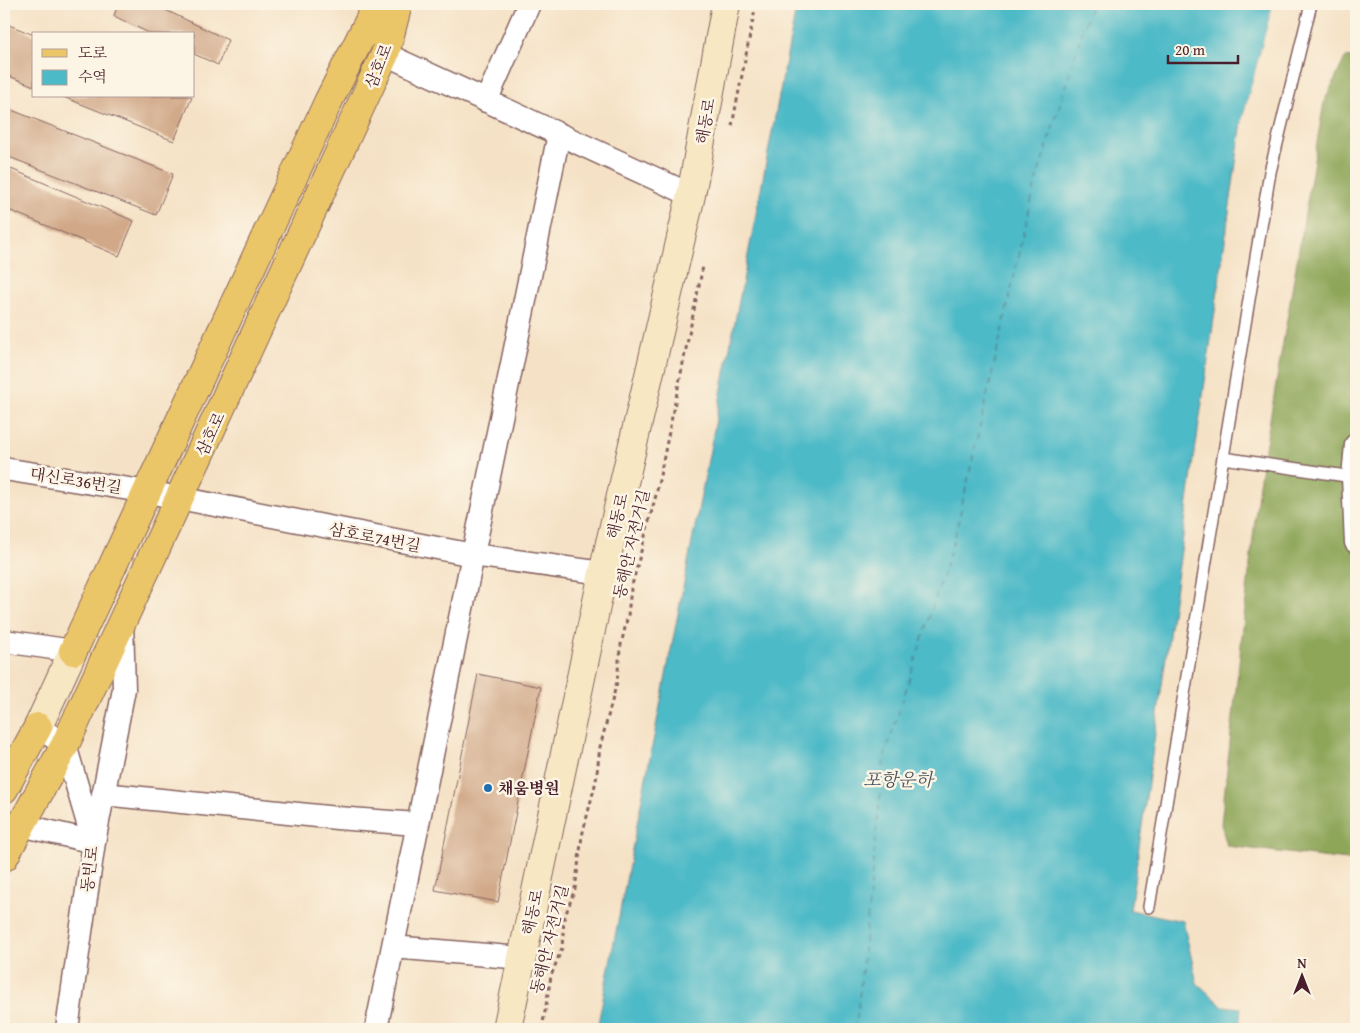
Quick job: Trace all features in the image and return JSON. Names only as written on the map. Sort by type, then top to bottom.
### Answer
[{"type":"main road","name":"삼호로","points":[[73,651],[329,100],[370,19],[374,4]]},
{"type":"main road","name":"삼호로","points":[[4,857],[66,744],[180,500],[384,54],[398,4]]},
{"type":"main road","name":"삼호로","points":[[7,778],[38,727]]},
{"type":"street","points":[[486,101],[529,4]]},
{"type":"street","name":"해동로","points":[[507,1029],[604,573],[691,195],[726,4]]},
{"type":"street","points":[[384,54],[691,195]]},
{"type":"street","points":[[376,1029],[559,134]]},
{"type":"street","points":[[1356,445],[1354,476],[1356,542]]},
{"type":"street","name":"대신로36번길","points":[[4,469],[148,492]]},
{"type":"street","name":"삼호로74번길","points":[[148,492],[180,500],[473,555],[604,573]]},
{"type":"street","points":[[22,825],[94,842],[124,689],[122,621]]},
{"type":"street","points":[[4,641],[73,651]]},
{"type":"street","name":"삼호로","points":[[38,727],[73,651]]},
{"type":"street","points":[[38,727],[66,744]]},
{"type":"street","name":"동빈로","points":[[66,744],[94,842],[67,1029]]},
{"type":"street","points":[[103,794],[417,824]]},
{"type":"street","points":[[393,947],[522,958]]},
{"type":"lane","points":[[1149,907],[1270,172],[1311,4]]},
{"type":"lane","points":[[1223,458],[1354,476]]},
{"type":"path","points":[[731,128],[756,4]]},
{"type":"path","name":"동해안 자전거길","points":[[542,1029],[551,976],[562,948],[564,919],[575,889],[582,836],[596,781],[600,747],[617,682],[620,649],[628,615],[631,589],[656,495],[704,263]]},
{"type":"green space","points":[[1356,57],[1356,861],[1227,846],[1221,824],[1259,484],[1324,102],[1345,58]]},
{"type":"water","name":"포항운하","points":[[797,4],[1273,4],[1242,121],[1130,910],[1183,921],[1197,983],[1222,1006],[1241,1008],[1239,1029],[597,1029]]},
{"type":"pier","points":[[1273,4],[1275,4],[1244,122],[1242,121]]},
{"type":"building","points":[[118,4],[153,4],[228,40],[218,65],[195,54],[195,32],[147,32],[114,16]]},
{"type":"building","points":[[4,23],[32,34],[32,85],[4,74]]},
{"type":"building","points":[[66,98],[192,98],[174,141]]},
{"type":"building","points":[[4,107],[173,174],[156,215],[4,155]]},
{"type":"building","points":[[4,166],[134,221],[119,256],[4,208]]},
{"type":"building","name":"채움병원","points":[[478,674],[541,687],[498,902],[435,890]]},
{"type":"ferry route","points":[[853,1029],[857,1018],[884,758],[954,540],[1036,181],[1091,4]]},
{"type":"place","name":"채움병원","points":[[488,788]]}]
